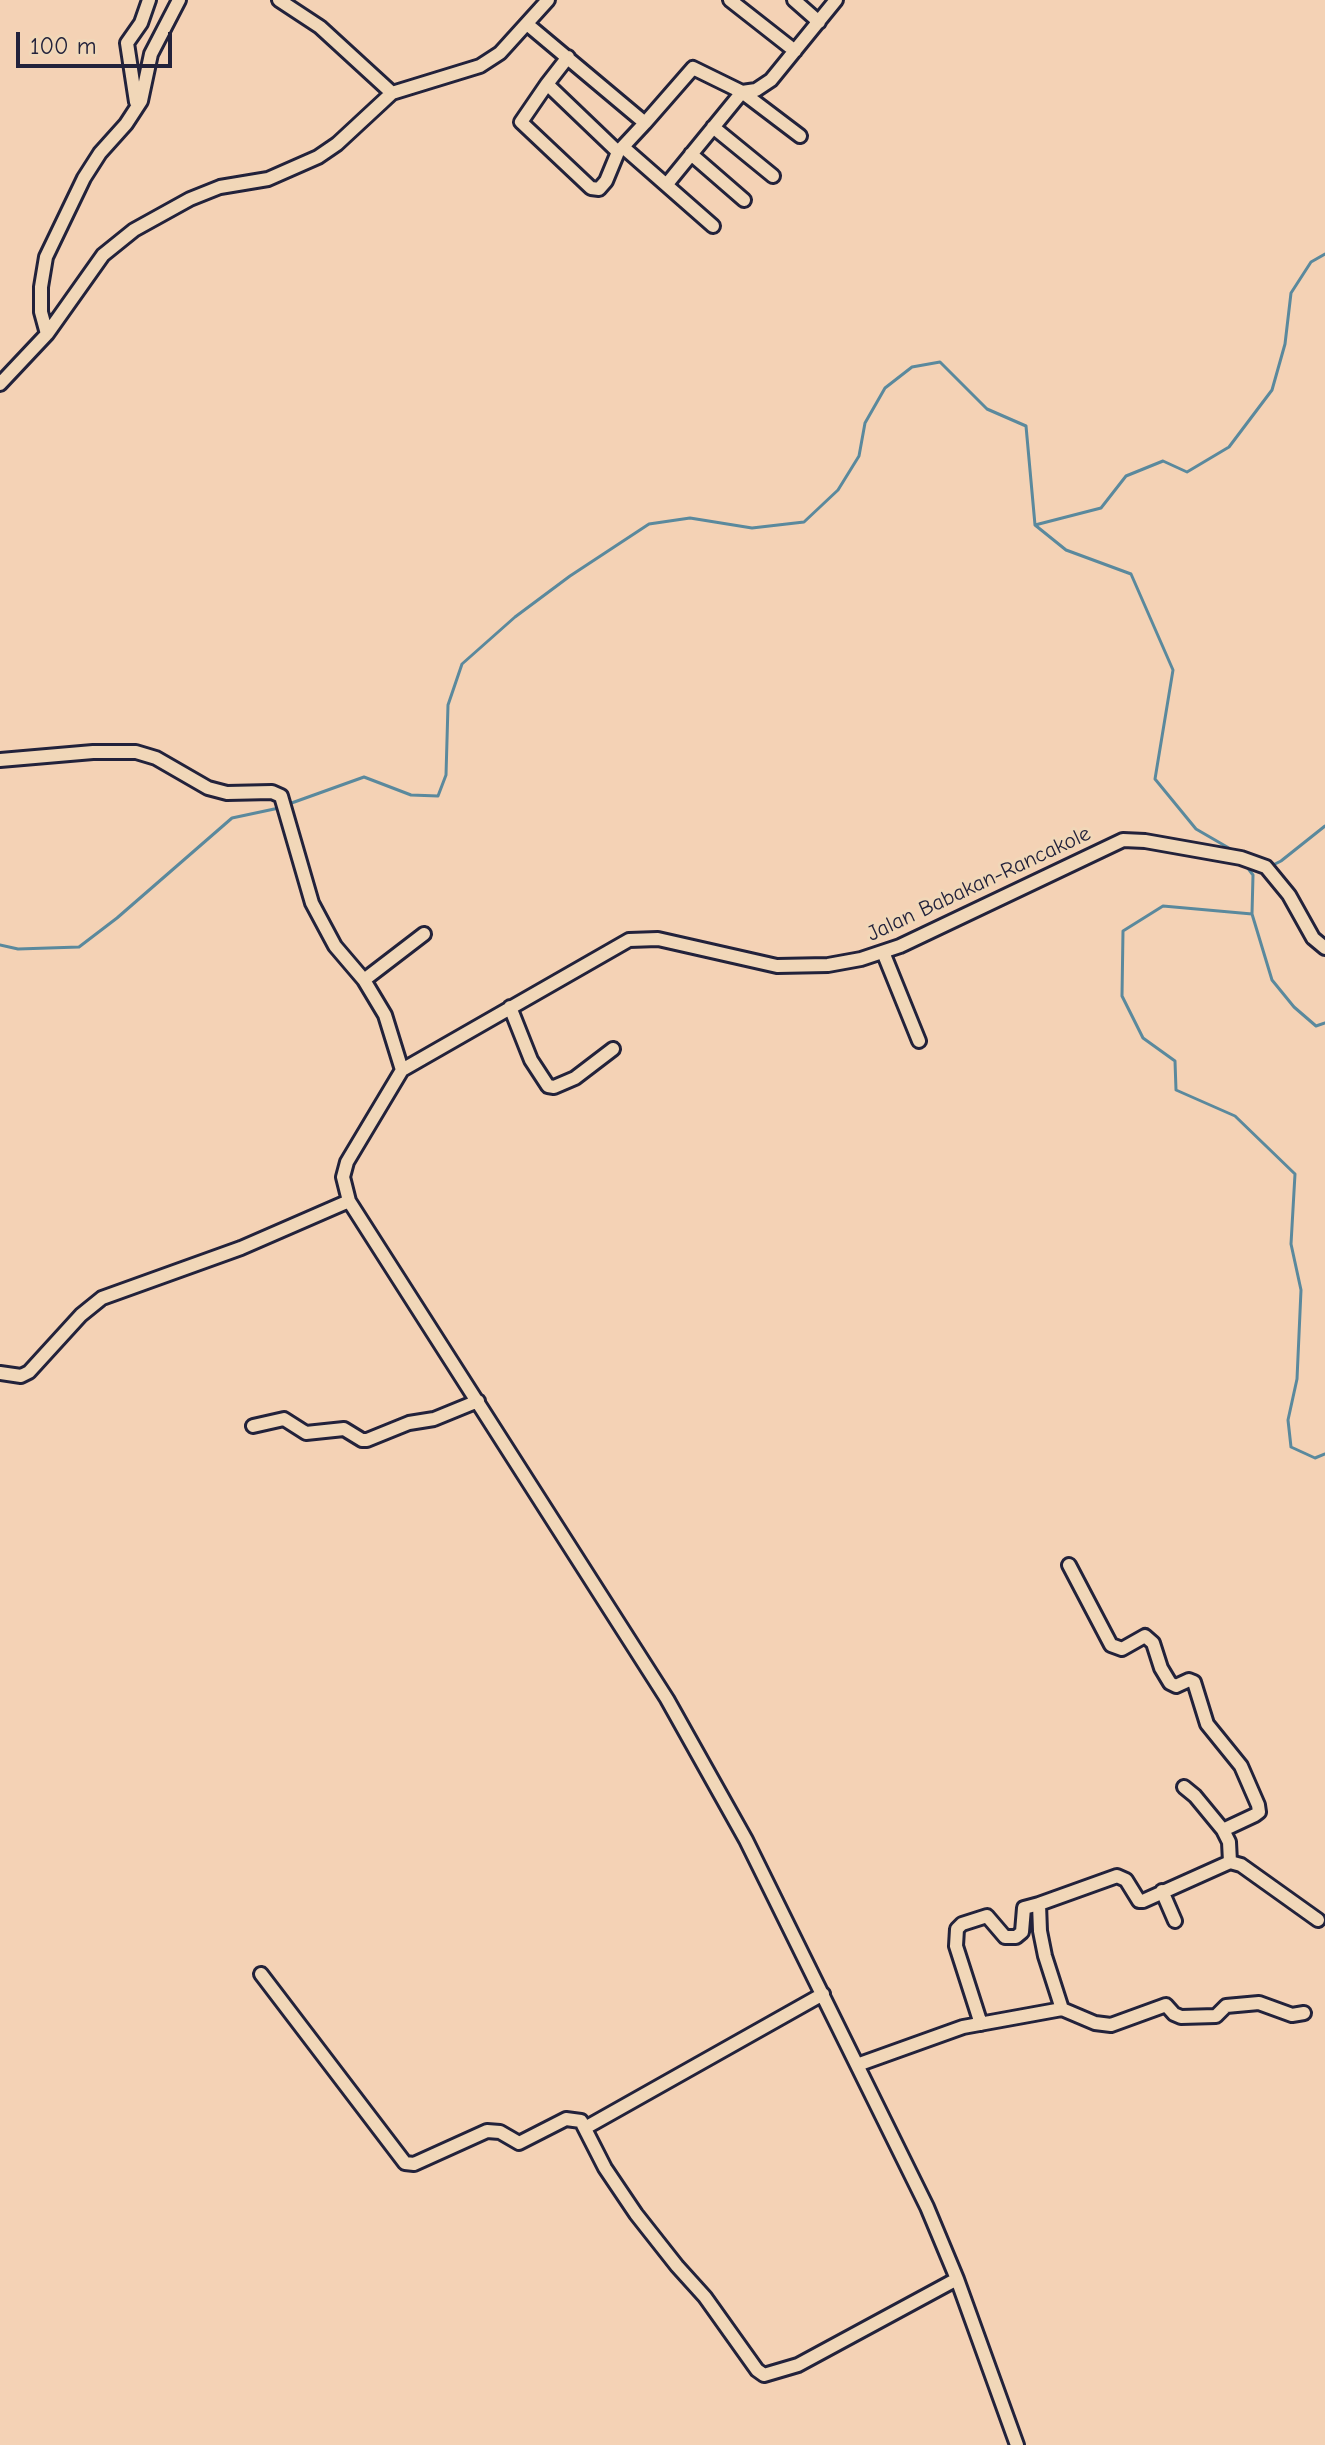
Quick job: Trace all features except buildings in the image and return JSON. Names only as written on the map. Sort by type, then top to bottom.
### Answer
[{"type":"street","points":[[137,109],[127,43],[141,23],[149,0]]},
{"type":"street","points":[[47,334],[41,312],[46,257],[84,178],[100,153],[137,109],[151,54],[179,0]]},
{"type":"street","points":[[279,0],[320,27],[392,93]]},
{"type":"street","points":[[0,384],[47,334],[103,255],[134,230],[190,199],[220,187],[268,179],[318,157],[337,144],[392,93],[480,66],[510,46],[548,0]]},
{"type":"street","points":[[730,0],[795,51]]},
{"type":"street","points":[[794,0],[819,22]]},
{"type":"street","points":[[667,184],[742,92],[764,86],[836,0]]},
{"type":"street","points":[[527,24],[645,123]]},
{"type":"street","points":[[568,57],[521,121],[594,190],[606,181],[620,149],[691,68],[742,92],[800,136]]},
{"type":"street","points":[[547,84],[713,226]]},
{"type":"street","points":[[713,127],[773,176]]},
{"type":"street","points":[[691,154],[744,200]]},
{"type":"street","points":[[0,760],[93,752],[136,752],[156,758],[208,788],[227,793],[272,792],[283,799],[312,903],[335,946],[364,980],[385,1015],[402,1070],[347,1162],[344,1188],[349,1201],[667,1699],[746,1840],[927,2207],[957,2279],[1017,2445]]},
{"type":"street","name":"Jalan Babakan-Rancakole","points":[[402,1070],[629,940],[658,939],[777,966],[828,965],[861,959],[883,952],[1123,840],[1240,858],[1270,870],[1289,895],[1313,938],[1325,948]]},
{"type":"street","points":[[364,980],[424,934]]},
{"type":"street","points":[[883,952],[919,1041]]},
{"type":"street","points":[[510,1007],[531,1060],[548,1086],[554,1087],[575,1078],[613,1049]]},
{"type":"street","points":[[0,1373],[21,1376],[29,1372],[81,1315],[102,1298],[241,1248],[349,1201]]},
{"type":"street","points":[[253,1426],[284,1419],[306,1433],[344,1429],[367,1440],[478,1401]]},
{"type":"street","points":[[1069,1565],[1111,1645],[1122,1649],[1145,1636],[1153,1643],[1161,1668],[1170,1683],[1176,1686],[1189,1680],[1194,1682],[1207,1724],[1241,1766],[1258,1805],[1259,1812],[1255,1815],[1223,1830]]},
{"type":"street","points":[[1184,1787],[1223,1830],[1229,1842],[1230,1862]]},
{"type":"street","points":[[981,2024],[956,1946],[957,1929],[962,1924],[987,1916],[1005,1937],[1016,1937],[1022,1932],[1024,1908],[1114,1876],[1126,1880],[1140,1901],[1230,1862],[1239,1863],[1318,1920]]},
{"type":"street","points":[[1162,1891],[1175,1921]]},
{"type":"street","points":[[1039,1904],[1045,1956],[1062,2009]]},
{"type":"street","points":[[261,1974],[405,2163],[414,2164],[493,2130],[519,2143],[525,2142],[566,2119],[577,2118],[636,2214],[764,2375],[798,2365],[957,2279]]},
{"type":"street","points":[[585,2128],[823,1994]]},
{"type":"street","points":[[857,2065],[963,2027],[1062,2009],[1095,2023],[1111,2025],[1166,2005],[1176,2016],[1183,2018],[1216,2016],[1226,2006],[1259,2003],[1292,2015],[1304,2013]]},
{"type":"waterway","points":[[1035,525],[1101,508],[1126,476],[1163,461],[1187,472],[1229,447],[1272,390],[1285,344],[1291,293],[1311,262],[1325,254]]},
{"type":"waterway","points":[[286,805],[364,777],[411,795],[438,796],[446,775],[448,705],[462,664],[515,617],[649,524],[690,518],[752,528],[804,522],[838,490],[859,456],[865,423],[885,388],[912,367],[940,362],[987,409],[1026,426],[1035,525],[1066,550],[1131,574],[1173,670],[1155,779],[1196,829],[1234,851]]},
{"type":"waterway","points":[[0,945],[18,949],[79,947],[232,818],[279,808]]},
{"type":"waterway","points":[[1271,866],[1325,826]]},
{"type":"waterway","points":[[1244,863],[1253,875],[1252,914],[1272,980],[1294,1007],[1316,1026],[1325,1023]]},
{"type":"waterway","points":[[1252,914],[1163,906],[1123,931],[1122,996],[1143,1038],[1175,1061],[1176,1090],[1235,1116],[1295,1174],[1291,1244],[1301,1290],[1297,1379],[1288,1420],[1291,1447],[1315,1458],[1325,1454]]}]
